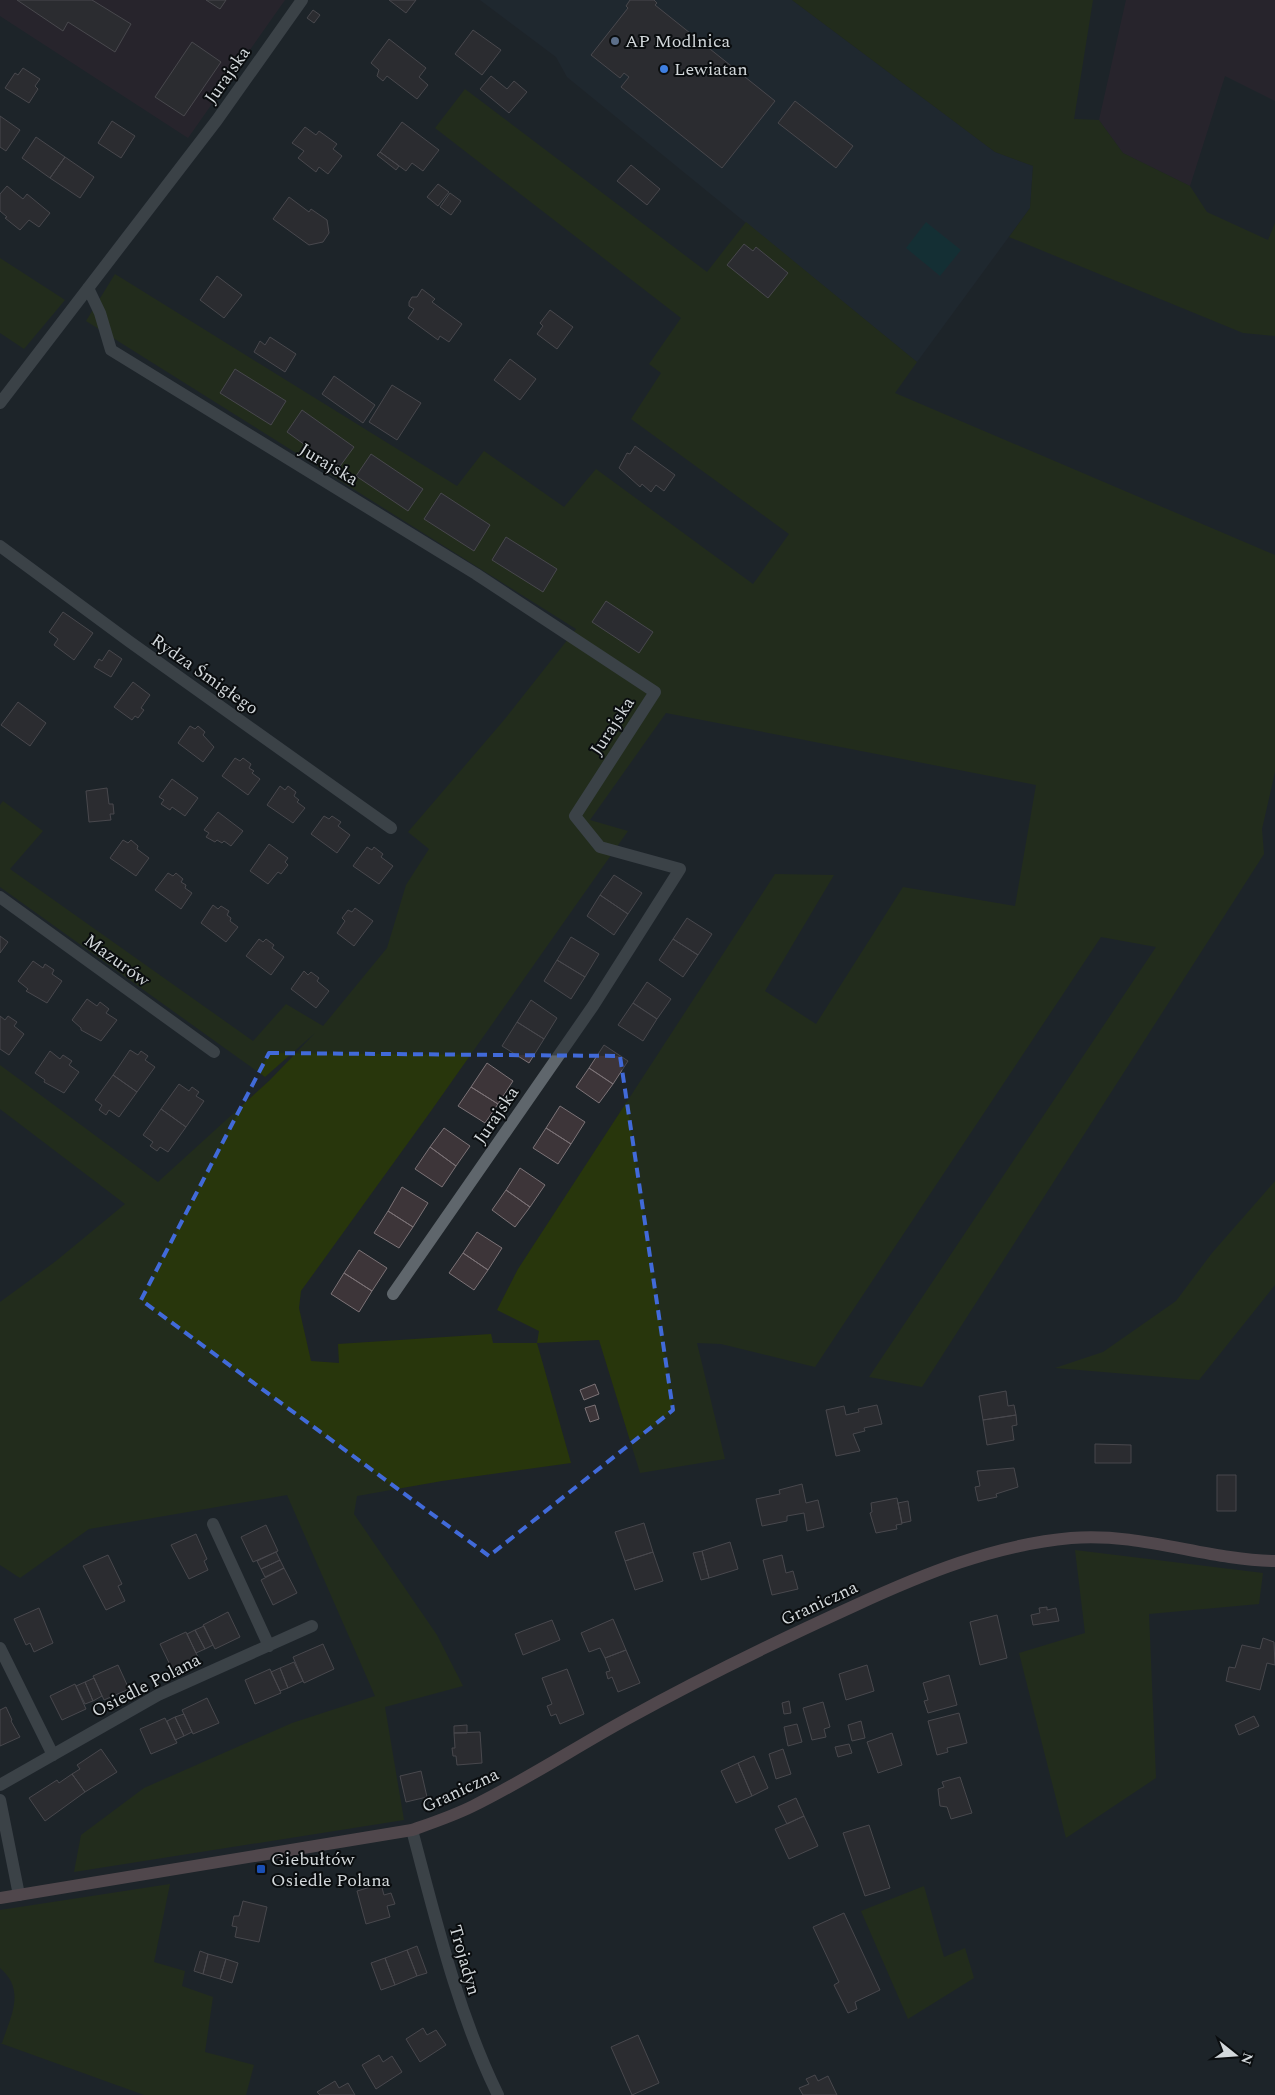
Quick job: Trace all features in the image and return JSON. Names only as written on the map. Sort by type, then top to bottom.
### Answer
[{"type":"street","name":"Jurajska","points":[[0,403],[217,120],[302,0]]},
{"type":"street","name":"Jurajska","points":[[88,288],[100,313],[111,350],[476,574],[655,692],[575,816],[600,847],[680,869],[592,1006],[393,1294]]},
{"type":"street","name":"Rydza Śmigłego","points":[[0,546],[130,642],[391,828]]},
{"type":"street","name":"Mazurów","points":[[0,897],[214,1052]]},
{"type":"street","points":[[212,1524],[269,1646]]},
{"type":"street","name":"Graniczna","points":[[0,1898],[412,1830],[483,1801],[668,1696],[778,1642],[871,1598],[973,1557],[1025,1544],[1091,1537],[1163,1543],[1238,1558],[1275,1561]]},
{"type":"street","name":"Osiedle Polana","points":[[0,1785],[158,1695],[312,1626]]},
{"type":"street","points":[[0,1648],[53,1755]]},
{"type":"street","points":[[0,1800],[19,1895]]},
{"type":"street","name":"Trojadyn","points":[[412,1830],[460,2005],[481,2060],[498,2095]]},
{"type":"highlighted area","points":[[269,1053],[620,1056],[673,1410],[489,1556],[141,1300]]},
{"type":"shaded area","points":[[0,0],[285,0],[188,138],[0,16]]},
{"type":"shaded area","points":[[480,0],[792,0],[995,152],[1033,166],[1030,208],[917,362],[567,77],[556,57]]},
{"type":"shaded area","points":[[1126,0],[1275,0],[1275,101],[1225,76],[1190,186],[1123,153],[1099,120]]},
{"type":"green space","points":[[792,0],[1093,0],[1074,119],[1099,120],[1123,153],[1190,186],[1207,212],[1268,240],[1275,223],[1275,336],[1243,333],[1009,237],[1030,208],[1033,166],[995,152]]},
{"type":"green space","points":[[465,89],[707,272],[746,222],[917,362],[895,393],[1275,555],[1275,772],[1262,829],[1264,854],[922,1387],[869,1377],[1156,947],[1101,937],[815,1367],[721,1344],[697,1343],[725,1459],[640,1473],[599,1340],[537,1343],[571,1463],[442,1481],[357,1496],[354,1514],[437,1635],[463,1686],[385,1707],[404,1820],[74,1872],[81,1835],[144,1788],[292,1723],[375,1696],[287,1495],[89,1529],[20,1578],[0,1565],[0,1302],[56,1261],[125,1204],[0,1109],[0,1065],[158,1182],[270,1080],[315,1033],[265,1077],[0,887],[0,805],[3,801],[43,831],[10,869],[253,1041],[286,1004],[323,1026],[387,948],[406,885],[429,849],[408,832],[504,720],[576,629],[86,321],[115,274],[457,486],[484,451],[564,507],[596,469],[753,584],[789,534],[631,419],[661,373],[649,364],[681,318],[435,128]],"holes":[[[666,713],[1036,785],[1015,906],[903,887],[816,1024],[765,991],[834,875],[775,874],[518,1269],[497,1310],[539,1331],[537,1343],[493,1343],[491,1334],[338,1344],[339,1363],[311,1361],[299,1308],[301,1291],[431,1111],[628,831],[590,820]]]},
{"type":"green space","points":[[0,258],[65,300],[24,349],[0,333]]},
{"type":"green space","points":[[1275,1181],[1275,1285],[1199,1380],[1055,1368],[1103,1352],[1176,1301],[1212,1253]]},
{"type":"green space","points":[[1075,1550],[1263,1573],[1259,1604],[1149,1614],[1156,1778],[1066,1838],[1019,1653],[1085,1633]]},
{"type":"green space","points":[[170,1884],[154,1962],[185,1971],[182,1986],[213,1997],[205,2052],[254,2065],[246,2095],[144,2095],[0,2043],[2,2043],[12,2013],[14,1994],[13,1985],[0,1968],[0,1910]]},
{"type":"green space","points":[[924,1886],[944,1957],[965,1948],[974,1978],[908,2019],[861,1911]]},
{"type":"water","points":[[926,222],[961,250],[940,276],[906,248]]},
{"type":"building","points":[[17,0],[92,0],[131,24],[115,52],[68,22],[63,31]]},
{"type":"building","points":[[206,0],[226,0],[220,9]]},
{"type":"building","points":[[389,0],[416,0],[406,13]]},
{"type":"building","points":[[630,0],[654,0],[657,3],[655,5],[775,101],[722,168],[621,87],[629,77],[624,73],[620,78],[591,55],[628,8],[626,6]]},
{"type":"building","points":[[313,10],[320,15],[314,23],[307,18]]},
{"type":"building","points":[[473,30],[501,50],[482,75],[455,54]]},
{"type":"building","points":[[389,39],[426,68],[419,77],[428,85],[417,99],[387,76],[383,81],[377,76],[379,70],[371,63]]},
{"type":"building","points":[[192,42],[221,62],[184,116],[155,97]]},
{"type":"building","points":[[23,68],[40,79],[35,86],[38,89],[29,103],[5,88],[15,73],[18,75]]},
{"type":"building","points":[[491,76],[507,89],[514,81],[527,92],[509,113],[480,89]]},
{"type":"building","points":[[795,101],[853,146],[836,168],[778,123]]},
{"type":"building","points":[[0,116],[20,130],[6,151],[0,147]]},
{"type":"building","points":[[112,121],[135,136],[121,158],[98,143]]},
{"type":"building","points":[[402,122],[439,150],[423,171],[412,163],[406,171],[380,152]]},
{"type":"building","points":[[305,127],[316,135],[319,131],[337,144],[333,149],[342,156],[328,174],[319,167],[316,172],[298,158],[304,151],[292,143]]},
{"type":"building","points":[[36,137],[65,157],[50,178],[22,158]]},
{"type":"building","points":[[380,152],[399,166],[396,170],[377,155]]},
{"type":"building","points":[[65,157],[94,177],[80,198],[50,178]]},
{"type":"building","points":[[631,165],[660,189],[647,205],[617,181]]},
{"type":"building","points":[[438,184],[449,192],[438,206],[427,197]]},
{"type":"building","points":[[7,186],[23,199],[27,194],[50,213],[39,227],[29,220],[20,230],[5,218],[7,217],[0,211],[0,194]]},
{"type":"building","points":[[450,193],[461,201],[451,215],[440,207]]},
{"type":"building","points":[[289,197],[309,212],[311,209],[327,220],[329,233],[323,242],[309,245],[273,219]]},
{"type":"building","points":[[744,244],[753,251],[756,247],[788,273],[768,298],[727,265]]},
{"type":"building","points":[[217,276],[242,295],[224,318],[200,300]]},
{"type":"building","points":[[422,289],[435,299],[432,302],[462,324],[449,342],[440,336],[438,340],[408,318],[414,309],[409,306],[409,302],[412,297],[417,297]]},
{"type":"building","points":[[550,310],[573,327],[557,349],[537,334],[543,326],[540,323]]},
{"type":"building","points":[[270,337],[296,354],[285,372],[254,352],[260,341],[265,345]]},
{"type":"building","points":[[510,359],[536,379],[520,400],[494,380]]},
{"type":"building","points":[[235,369],[286,401],[271,425],[220,393]]},
{"type":"building","points":[[334,376],[375,405],[363,423],[322,394]]},
{"type":"building","points":[[392,385],[421,403],[397,440],[369,422]]},
{"type":"building","points":[[302,410],[354,447],[338,469],[287,432]]},
{"type":"building","points":[[635,446],[675,475],[664,491],[656,485],[651,492],[642,484],[640,487],[619,468],[627,453],[630,454]]},
{"type":"building","points":[[371,454],[423,489],[408,511],[356,476]]},
{"type":"building","points":[[441,493],[490,525],[474,551],[424,519]]},
{"type":"building","points":[[506,537],[557,569],[543,592],[492,560]]},
{"type":"building","points":[[606,601],[653,632],[639,653],[592,622]]},
{"type":"building","points":[[63,612],[93,633],[74,660],[54,645],[58,639],[49,632]]},
{"type":"building","points":[[109,650],[122,659],[111,677],[94,667],[99,659],[102,661]]},
{"type":"building","points":[[133,682],[150,695],[141,708],[144,710],[138,718],[135,716],[132,720],[114,707]]},
{"type":"building","points":[[18,702],[46,723],[30,746],[1,725]]},
{"type":"building","points":[[190,726],[195,729],[198,726],[205,732],[203,735],[214,747],[203,762],[178,743]]},
{"type":"building","points":[[235,758],[240,761],[243,758],[251,764],[249,768],[254,771],[252,773],[260,779],[248,795],[222,776]]},
{"type":"building","points":[[172,779],[198,798],[185,816],[172,807],[170,810],[161,804],[164,800],[159,797]]},
{"type":"building","points":[[280,786],[285,790],[288,786],[296,792],[294,796],[299,800],[297,802],[305,808],[293,823],[267,805]]},
{"type":"building","points":[[107,788],[109,804],[113,804],[114,814],[110,814],[111,820],[89,822],[86,791]]},
{"type":"building","points":[[218,812],[243,831],[231,846],[224,841],[222,843],[217,840],[215,842],[206,837],[209,833],[204,830]]},
{"type":"building","points":[[324,816],[329,819],[332,816],[341,822],[338,826],[350,835],[337,853],[311,834]]},
{"type":"building","points":[[123,840],[128,843],[131,840],[138,846],[137,849],[149,858],[136,876],[110,858]]},
{"type":"building","points":[[269,844],[288,858],[285,862],[288,865],[281,874],[278,872],[268,884],[250,871]]},
{"type":"building","points":[[367,847],[372,850],[374,847],[383,854],[381,857],[393,866],[379,884],[353,866]]},
{"type":"building","points":[[168,873],[173,876],[176,873],[183,879],[181,882],[186,885],[185,888],[192,893],[181,909],[155,890]]},
{"type":"building","points":[[614,875],[642,893],[628,914],[600,895]]},
{"type":"building","points":[[600,895],[628,914],[614,935],[587,916]]},
{"type":"building","points":[[213,905],[218,909],[221,906],[229,911],[227,915],[231,918],[230,921],[238,927],[226,942],[201,923]]},
{"type":"building","points":[[355,908],[373,921],[354,946],[337,933],[345,921],[342,918],[348,910],[352,912]]},
{"type":"building","points":[[687,918],[712,934],[698,955],[673,939]]},
{"type":"building","points":[[0,936],[8,942],[0,953]]},
{"type":"building","points":[[571,937],[599,954],[585,977],[557,960]]},
{"type":"building","points":[[259,939],[263,942],[266,939],[274,945],[272,948],[284,957],[271,975],[246,956]]},
{"type":"building","points":[[673,939],[698,955],[683,977],[659,960]]},
{"type":"building","points":[[557,960],[585,977],[571,999],[544,981]]},
{"type":"building","points":[[33,961],[43,968],[45,964],[54,970],[52,974],[62,981],[47,1003],[26,991],[28,989],[18,981]]},
{"type":"building","points":[[304,971],[308,975],[311,972],[319,978],[317,981],[329,991],[316,1008],[291,989]]},
{"type":"building","points":[[647,982],[671,999],[657,1019],[633,1003]]},
{"type":"building","points":[[87,999],[97,1006],[100,1002],[109,1009],[106,1013],[117,1020],[101,1041],[81,1030],[72,1020]]},
{"type":"building","points":[[531,1000],[557,1018],[544,1039],[517,1022]]},
{"type":"building","points":[[633,1003],[657,1019],[643,1041],[618,1025]]},
{"type":"building","points":[[0,1016],[5,1020],[8,1016],[17,1022],[14,1026],[24,1034],[9,1055],[0,1049]]},
{"type":"building","points":[[517,1022],[544,1039],[529,1063],[502,1046]]},
{"type":"building","points":[[604,1045],[628,1061],[613,1084],[589,1068]]},
{"type":"building","points":[[130,1050],[138,1055],[141,1051],[148,1056],[145,1060],[155,1067],[137,1092],[113,1075]]},
{"type":"building","points":[[50,1051],[60,1059],[63,1055],[72,1061],[69,1065],[79,1072],[64,1093],[44,1082],[45,1080],[35,1073]]},
{"type":"building","points":[[487,1063],[513,1081],[498,1104],[471,1087]]},
{"type":"building","points":[[589,1068],[613,1084],[599,1103],[576,1087]]},
{"type":"building","points":[[113,1075],[137,1092],[119,1117],[109,1110],[106,1115],[99,1110],[102,1105],[95,1100]]},
{"type":"building","points":[[179,1084],[189,1091],[192,1087],[199,1092],[196,1096],[204,1101],[186,1127],[161,1109]]},
{"type":"building","points":[[471,1087],[498,1104],[485,1123],[458,1106]]},
{"type":"building","points":[[560,1106],[585,1122],[571,1144],[546,1128]]},
{"type":"building","points":[[161,1109],[186,1127],[168,1152],[160,1147],[157,1151],[150,1146],[153,1142],[143,1135]]},
{"type":"building","points":[[444,1128],[470,1146],[456,1166],[430,1147]]},
{"type":"building","points":[[546,1128],[571,1144],[558,1164],[533,1148]]},
{"type":"building","points":[[430,1147],[456,1166],[442,1187],[415,1169]]},
{"type":"building","points":[[520,1168],[545,1185],[530,1207],[506,1190]]},
{"type":"building","points":[[402,1187],[428,1203],[413,1227],[388,1211]]},
{"type":"building","points":[[506,1190],[530,1207],[515,1227],[492,1210]]},
{"type":"building","points":[[388,1211],[413,1227],[399,1248],[374,1233]]},
{"type":"building","points":[[477,1232],[502,1248],[488,1270],[463,1253]]},
{"type":"building","points":[[359,1250],[387,1268],[372,1291],[344,1273]]},
{"type":"building","points":[[463,1253],[488,1270],[474,1290],[449,1273]]},
{"type":"building","points":[[344,1273],[372,1291],[359,1312],[331,1294]]},
{"type":"building","points":[[595,1384],[599,1394],[584,1400],[580,1390]]},
{"type":"building","points":[[1006,1391],[1008,1406],[1014,1405],[1016,1415],[983,1420],[979,1396]]},
{"type":"building","points":[[595,1405],[599,1419],[590,1422],[585,1408]]},
{"type":"building","points":[[877,1405],[882,1424],[864,1428],[865,1431],[853,1434],[860,1451],[836,1456],[826,1410],[844,1406],[846,1415],[859,1412],[858,1409]]},
{"type":"building","points":[[1016,1415],[1017,1425],[1012,1426],[1014,1440],[987,1445],[983,1420]]},
{"type":"building","points":[[1095,1444],[1131,1445],[1131,1463],[1095,1463]]},
{"type":"building","points":[[1014,1468],[1018,1487],[996,1494],[997,1497],[978,1501],[975,1487],[980,1486],[977,1471]]},
{"type":"building","points":[[1217,1475],[1236,1475],[1236,1511],[1217,1511]]},
{"type":"building","points":[[802,1484],[806,1503],[818,1500],[824,1527],[807,1531],[804,1513],[787,1516],[787,1521],[762,1526],[756,1499],[780,1494],[779,1490]]},
{"type":"building","points":[[897,1498],[902,1524],[896,1525],[897,1529],[876,1533],[870,1513],[872,1512],[871,1503]]},
{"type":"building","points":[[908,1501],[911,1521],[902,1523],[898,1503]]},
{"type":"building","points":[[644,1523],[653,1552],[625,1561],[615,1532]]},
{"type":"building","points":[[266,1525],[278,1551],[253,1562],[241,1537]]},
{"type":"building","points":[[196,1534],[207,1559],[204,1561],[208,1570],[189,1579],[171,1545]]},
{"type":"building","points":[[730,1542],[738,1569],[709,1578],[702,1551]]},
{"type":"building","points":[[702,1551],[709,1578],[701,1580],[693,1553]]},
{"type":"building","points":[[276,1552],[280,1560],[261,1569],[257,1561]]},
{"type":"building","points":[[653,1552],[663,1581],[635,1590],[625,1561]]},
{"type":"building","points":[[108,1555],[122,1584],[118,1586],[125,1601],[106,1610],[83,1566]]},
{"type":"building","points":[[782,1555],[786,1573],[793,1571],[798,1589],[772,1595],[763,1560]]},
{"type":"building","points":[[280,1560],[284,1568],[265,1577],[261,1569]]},
{"type":"building","points":[[284,1568],[297,1593],[273,1605],[261,1580]]},
{"type":"building","points":[[1047,1607],[1047,1610],[1056,1608],[1059,1621],[1033,1625],[1031,1615],[1040,1613],[1039,1608]]},
{"type":"building","points":[[39,1608],[53,1643],[34,1652],[30,1643],[26,1645],[14,1619]]},
{"type":"building","points":[[228,1612],[240,1637],[215,1649],[203,1625]]},
{"type":"building","points":[[997,1615],[1007,1658],[980,1665],[970,1622]]},
{"type":"building","points":[[613,1619],[626,1650],[605,1658],[600,1648],[589,1652],[581,1633]]},
{"type":"building","points":[[552,1620],[560,1640],[523,1655],[515,1634]]},
{"type":"building","points":[[204,1626],[213,1645],[205,1649],[195,1630]]},
{"type":"building","points":[[195,1630],[205,1649],[196,1653],[187,1634]]},
{"type":"building","points":[[186,1632],[198,1657],[172,1669],[160,1644]]},
{"type":"building","points":[[1263,1638],[1274,1642],[1275,1665],[1267,1663],[1260,1690],[1226,1681],[1229,1667],[1235,1668],[1242,1645],[1260,1649]]},
{"type":"building","points":[[323,1644],[334,1669],[304,1683],[293,1657]]},
{"type":"building","points":[[626,1650],[640,1683],[618,1692],[612,1677],[608,1679],[606,1672],[610,1671],[605,1658]]},
{"type":"building","points":[[294,1662],[303,1681],[288,1688],[280,1668]]},
{"type":"building","points":[[118,1665],[129,1689],[104,1700],[93,1676]]},
{"type":"building","points":[[867,1665],[874,1691],[846,1700],[839,1674]]},
{"type":"building","points":[[280,1668],[288,1688],[280,1691],[271,1672]]},
{"type":"building","points":[[270,1669],[281,1693],[255,1704],[245,1680]]},
{"type":"building","points":[[567,1669],[584,1714],[560,1724],[556,1714],[551,1716],[547,1706],[552,1704],[542,1678]]},
{"type":"building","points":[[949,1675],[957,1705],[928,1713],[924,1701],[928,1700],[923,1683]]},
{"type":"building","points":[[94,1678],[102,1696],[93,1701],[85,1682]]},
{"type":"building","points":[[85,1682],[93,1701],[85,1704],[76,1686]]},
{"type":"building","points":[[75,1684],[86,1709],[62,1720],[50,1696]]},
{"type":"building","points":[[207,1698],[219,1723],[193,1734],[182,1710]]},
{"type":"building","points":[[789,1701],[791,1713],[784,1714],[782,1703]]},
{"type":"building","points":[[823,1702],[830,1727],[824,1729],[826,1737],[812,1740],[803,1708]]},
{"type":"building","points":[[6,1707],[20,1737],[0,1746],[0,1710]]},
{"type":"building","points":[[959,1713],[967,1743],[947,1748],[948,1752],[937,1755],[928,1721]]},
{"type":"building","points":[[184,1714],[192,1732],[184,1736],[175,1717]]},
{"type":"building","points":[[1254,1716],[1259,1726],[1239,1735],[1235,1725]]},
{"type":"building","points":[[175,1717],[184,1736],[175,1740],[167,1721]]},
{"type":"building","points":[[165,1718],[177,1743],[151,1754],[140,1729]]},
{"type":"building","points":[[861,1721],[865,1738],[852,1741],[848,1725]]},
{"type":"building","points":[[797,1724],[802,1742],[788,1746],[784,1727]]},
{"type":"building","points":[[467,1725],[467,1733],[454,1733],[454,1726]]},
{"type":"building","points":[[480,1732],[482,1763],[457,1765],[456,1756],[453,1756],[452,1748],[455,1748],[454,1733]]},
{"type":"building","points":[[892,1733],[902,1765],[878,1773],[867,1742]]},
{"type":"building","points":[[849,1744],[852,1753],[838,1757],[835,1747]]},
{"type":"building","points":[[101,1749],[117,1772],[85,1792],[72,1774],[80,1769],[77,1765]]},
{"type":"building","points":[[783,1749],[791,1774],[776,1779],[769,1754]]},
{"type":"building","points":[[754,1756],[768,1788],[752,1796],[738,1763]]},
{"type":"building","points":[[738,1763],[752,1796],[736,1803],[721,1771]]},
{"type":"building","points":[[421,1771],[427,1797],[406,1802],[400,1776]]},
{"type":"building","points":[[72,1774],[85,1792],[45,1821],[29,1798],[57,1780],[59,1783]]},
{"type":"building","points":[[960,1777],[972,1813],[951,1819],[947,1807],[940,1806],[938,1789],[944,1787],[942,1782]]},
{"type":"building","points":[[796,1798],[804,1816],[787,1824],[778,1806]]},
{"type":"building","points":[[804,1816],[818,1846],[789,1859],[775,1829]]},
{"type":"building","points":[[869,1825],[890,1888],[865,1896],[843,1833]]},
{"type":"building","points":[[381,1884],[384,1895],[391,1893],[395,1904],[387,1906],[390,1917],[366,1924],[357,1891]]},
{"type":"building","points":[[243,1901],[267,1907],[259,1942],[235,1937],[237,1927],[232,1926],[234,1916],[239,1916]]},
{"type":"building","points":[[844,1913],[880,1990],[855,2002],[857,2009],[848,2013],[834,1985],[839,1982],[813,1927]]},
{"type":"building","points":[[417,1946],[427,1973],[417,1976],[407,1950]]},
{"type":"building","points":[[407,1950],[417,1976],[395,1985],[385,1958]]},
{"type":"building","points":[[200,1951],[208,1954],[203,1974],[194,1971]]},
{"type":"building","points":[[208,1954],[226,1959],[220,1979],[203,1974]]},
{"type":"building","points":[[385,1958],[395,1985],[381,1990],[371,1963]]},
{"type":"building","points":[[226,1959],[238,1963],[232,1983],[220,1979]]},
{"type":"building","points":[[423,2028],[427,2035],[436,2030],[446,2045],[420,2062],[406,2039]]},
{"type":"building","points":[[638,2035],[659,2083],[632,2095],[611,2047]]},
{"type":"building","points":[[379,2055],[383,2062],[392,2056],[402,2072],[376,2089],[362,2065]]},
{"type":"building","points":[[815,2075],[818,2081],[828,2076],[837,2095],[803,2095],[799,2088],[809,2084],[806,2079]]},
{"type":"building","points":[[335,2081],[339,2088],[348,2083],[355,2095],[320,2095],[317,2092]]},
{"type":"place","name":"AP Modlnica","points":[[615,41]]},
{"type":"place","name":"Lewiatan","points":[[664,69]]},
{"type":"place","name":"Giebułtów Osiedle Polana","points":[[261,1869]]}]
